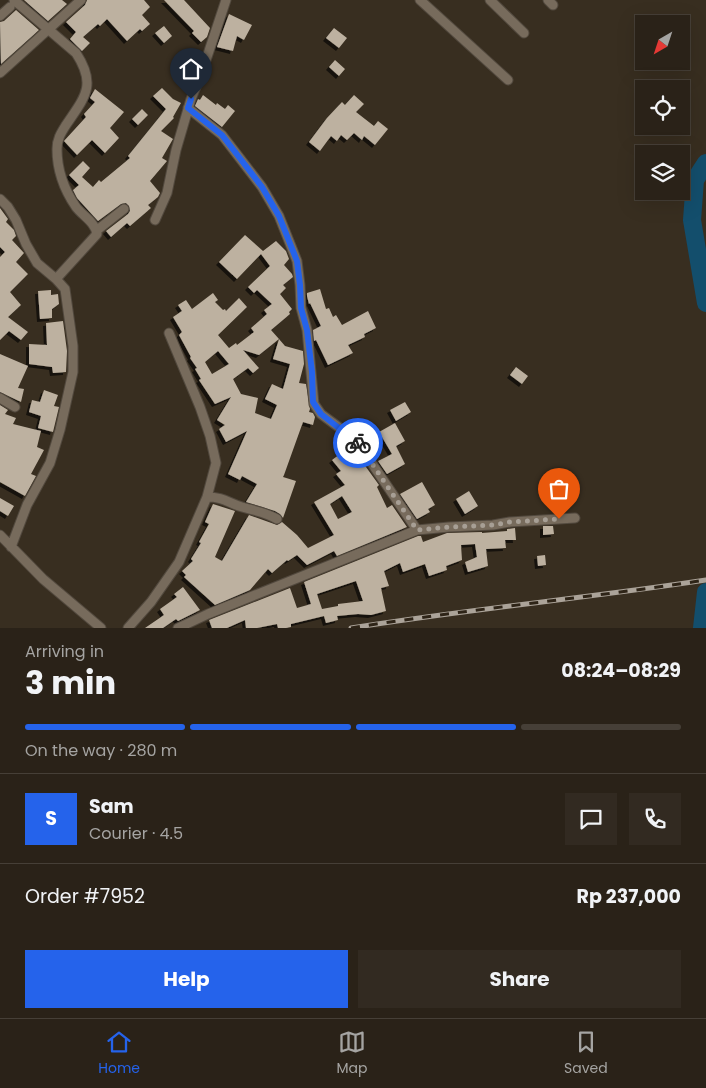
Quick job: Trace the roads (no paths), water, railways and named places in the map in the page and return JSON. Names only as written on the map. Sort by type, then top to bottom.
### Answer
[{"type":"street","points":[[0,73],[81,0]]},
{"type":"street","points":[[155,220],[167,193],[176,150],[188,108],[226,0]]},
{"type":"street","points":[[420,0],[508,80]]},
{"type":"street","points":[[490,0],[524,33]]},
{"type":"street","points":[[0,16],[12,3],[48,30],[76,53],[88,84],[86,94],[60,132],[57,151],[66,191],[77,208],[93,225],[97,234],[56,279]]},
{"type":"street","points":[[188,108],[222,135],[262,187],[279,216],[297,261],[301,308],[307,330],[314,404],[321,414],[356,440],[417,530]]},
{"type":"street","points":[[0,198],[8,206],[16,220],[37,264],[65,289],[73,346],[73,372],[66,408],[50,463],[27,505],[11,547]]},
{"type":"street","points":[[96,230],[124,208]]},
{"type":"street","points":[[128,628],[151,602],[179,562],[207,497],[216,463],[210,436],[200,407],[169,333]]},
{"type":"street","points":[[0,398],[15,407]]},
{"type":"street","points":[[207,497],[219,497],[241,507],[266,512],[277,518]]},
{"type":"street","points":[[178,628],[208,614],[417,530],[575,518]]},
{"type":"street","points":[[0,534],[43,579],[101,628]]},
{"type":"waterway","points":[[706,163],[695,180],[692,220],[706,303]]},
{"type":"waterway","points":[[702,628],[706,592]]},
{"type":"railway","points":[[351,628],[706,580]]}]
